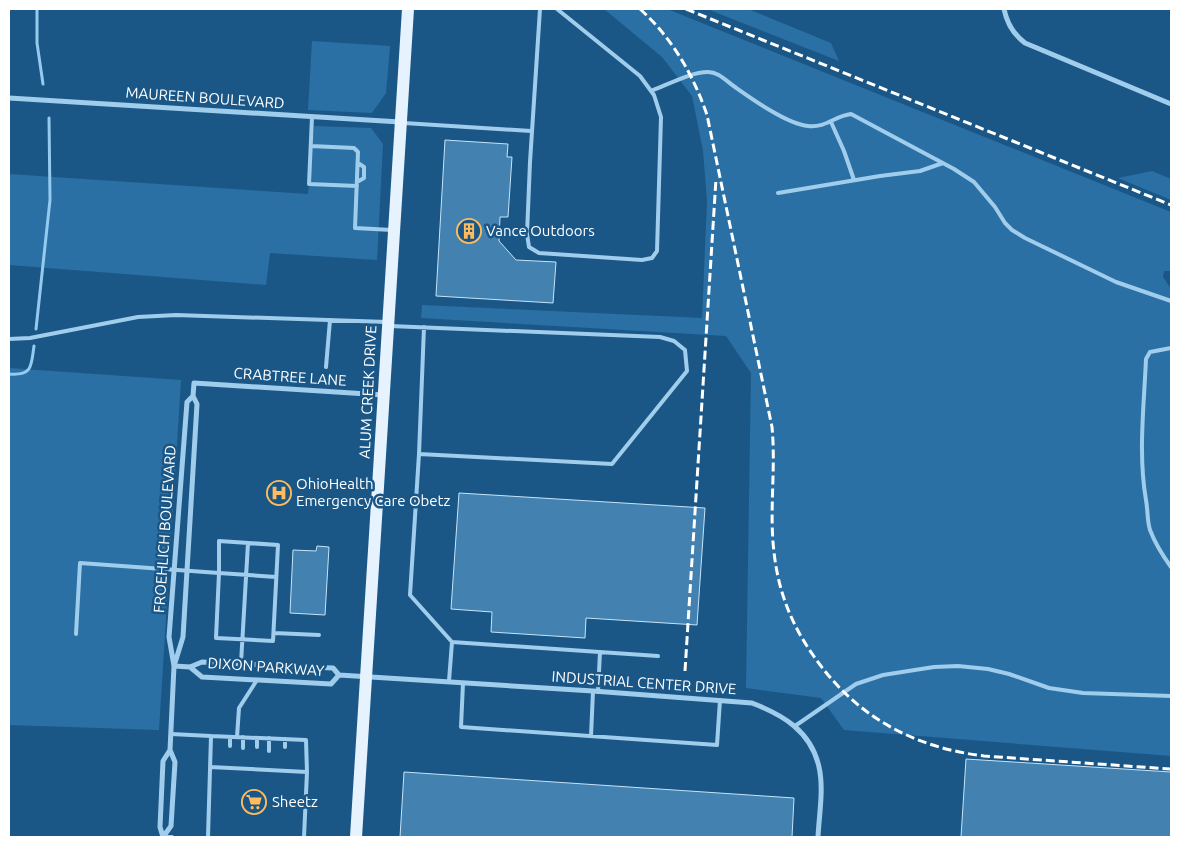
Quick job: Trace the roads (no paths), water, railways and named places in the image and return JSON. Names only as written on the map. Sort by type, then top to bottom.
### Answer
[{"type":"main road","name":"ALUM CREEK DRIVE","points":[[356,837],[408,9]]},
{"type":"street","points":[[1004,9],[1006,19],[1017,38],[1025,44],[1171,104]]},
{"type":"street","name":"MAUREEN BOULEVARD","points":[[9,98],[400,122]]},
{"type":"street","name":"CRABTREE LANE","points":[[194,383],[384,395]]},
{"type":"street","name":"FROEHLICH BOULEVARD","points":[[174,666],[183,638],[197,404],[193,396],[194,383]]},
{"type":"street","name":"FROEHLICH BOULEVARD","points":[[163,837],[171,826],[175,762],[170,750],[174,666],[169,637],[187,402],[193,396]]},
{"type":"street","name":"DIXON PARKWAY","points":[[174,666],[190,667],[202,662],[241,663],[333,668],[339,675],[367,676]]},
{"type":"street","name":"DIXON PARKWAY","points":[[190,667],[202,677],[331,684],[339,675]]},
{"type":"street","name":"INDUSTRIAL CENTER DRIVE","points":[[367,676],[720,700],[752,704],[787,719],[812,748],[819,766],[818,837]]},
{"type":"street","name":"FROEHLICH BOULEVARD","points":[[163,837],[160,827],[163,760],[170,750]]},
{"type":"lane","points":[[540,9],[531,131],[527,234],[530,247],[539,253],[642,260],[652,258],[657,250],[661,117],[651,91],[640,76],[557,9]]},
{"type":"lane","points":[[651,91],[700,73],[711,72],[722,76],[734,86],[792,123],[823,126],[843,115],[851,114],[943,163],[974,182],[1012,230],[1116,282],[1171,301]]},
{"type":"lane","points":[[312,117],[309,184],[357,184]]},
{"type":"lane","points":[[400,122],[531,131]]},
{"type":"lane","points":[[831,122],[854,180]]},
{"type":"lane","points":[[311,146],[354,148],[358,152],[355,228],[394,230]]},
{"type":"lane","points":[[778,193],[920,171],[943,163]]},
{"type":"lane","points":[[9,339],[30,338],[138,317],[176,315],[330,320],[424,327],[660,338],[674,341],[685,350],[687,372],[612,464],[419,454]]},
{"type":"lane","points":[[326,367],[330,320]]},
{"type":"lane","points":[[424,327],[419,454],[410,595],[452,642],[658,656]]},
{"type":"lane","points":[[1171,348],[1150,352],[1146,359],[1142,462],[1142,479],[1147,502],[1147,521],[1156,544],[1171,567]]},
{"type":"lane","points":[[219,541],[248,543],[278,545],[273,641],[216,638],[219,541]]},
{"type":"lane","points":[[241,663],[248,543]]},
{"type":"lane","points":[[76,634],[80,563],[186,572],[276,576]]},
{"type":"lane","points":[[274,633],[319,635]]},
{"type":"lane","points":[[449,682],[452,642]]},
{"type":"lane","points":[[591,736],[600,652]]},
{"type":"lane","points":[[795,726],[856,684],[883,676],[934,667],[958,666],[988,669],[1049,688],[1083,693],[1171,696]]},
{"type":"lane","points":[[237,737],[239,708],[257,680]]},
{"type":"lane","points":[[463,682],[461,726],[717,745],[720,700]]},
{"type":"lane","points":[[171,734],[306,740],[307,772],[304,837]]},
{"type":"lane","points":[[208,837],[211,736]]},
{"type":"lane","points":[[230,737],[230,746]]},
{"type":"lane","points":[[243,737],[243,748]]},
{"type":"lane","points":[[257,738],[257,747]]},
{"type":"lane","points":[[268,751],[269,738]]},
{"type":"lane","points":[[285,739],[285,747]]},
{"type":"lane","points":[[243,761],[243,768]]},
{"type":"lane","points":[[230,762],[230,768]]},
{"type":"lane","points":[[257,763],[257,769]]},
{"type":"lane","points":[[268,763],[268,770]]},
{"type":"lane","points":[[285,763],[285,770]]},
{"type":"lane","points":[[210,767],[307,772]]},
{"type":"lane","points":[[163,837],[172,837]]},
{"type":"waterway","points":[[37,9],[37,43],[43,84]]},
{"type":"waterway","points":[[36,329],[50,200],[49,118]]},
{"type":"waterway","points":[[9,374],[27,371],[31,364],[34,346]]},
{"type":"railway","points":[[640,9],[672,44],[695,85],[707,115],[772,427],[772,521],[776,566],[782,593],[792,619],[813,655],[829,676],[866,711],[886,725],[932,745],[957,752],[984,756],[1170,769]]},
{"type":"railway","points":[[686,9],[1171,205]]},
{"type":"railway","points":[[685,671],[716,179]]},
{"type":"place","name":"Vance Outdoors","points":[[469,231]]},
{"type":"place","name":"OhioHealth Emergency Care Obetz","points":[[279,493]]},
{"type":"place","name":"Sheetz","points":[[254,802]]}]
